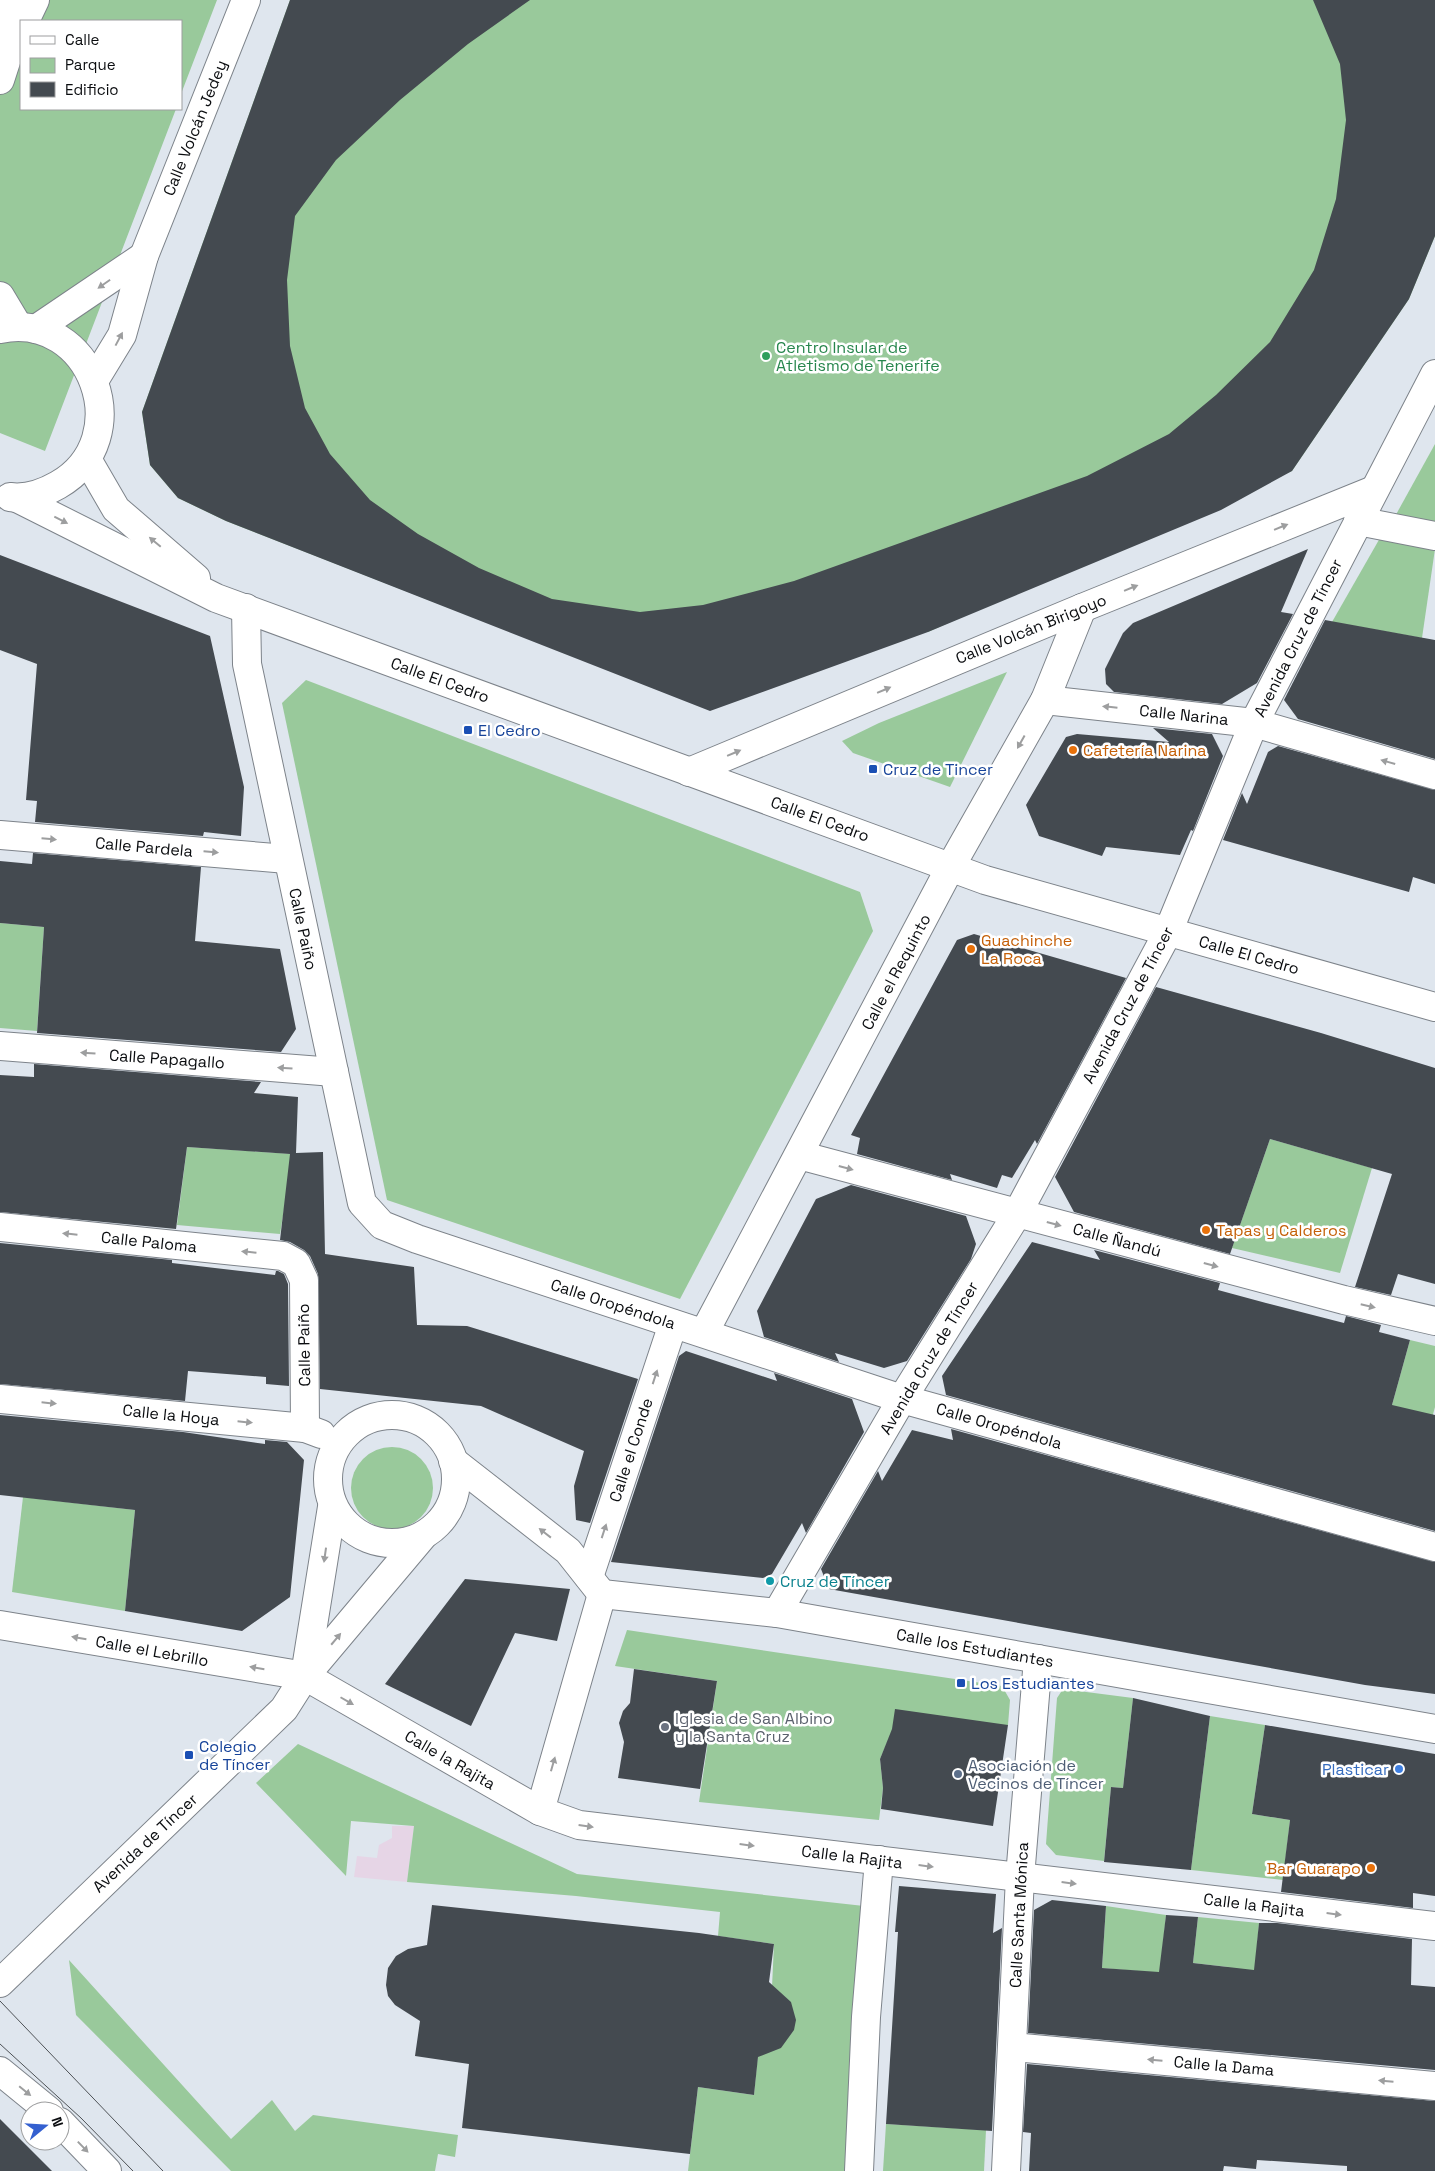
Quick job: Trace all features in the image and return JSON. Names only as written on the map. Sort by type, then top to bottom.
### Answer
[{"type":"main road","points":[[0,80],[16,37],[11,6],[13,0]]},
{"type":"main road","points":[[25,20],[35,0]]},
{"type":"main road","name":"Calle Volcán Jedey","points":[[94,381],[122,335],[144,256],[246,0]]},
{"type":"main road","points":[[18,328],[144,256]]},
{"type":"main road","points":[[0,296],[18,328],[61,339],[81,357],[94,381],[100,407],[98,434],[87,459],[69,478],[46,492],[9,496]]},
{"type":"main road","name":"Avenida Cruz de Tíncer","points":[[777,1613],[902,1399],[1017,1214],[1168,932],[1254,723],[1374,490],[1433,383]]},
{"type":"main road","name":"Calle El Cedro","points":[[87,459],[116,509],[180,562],[216,598]]},
{"type":"main road","name":"Calle Volcán Birigoyo","points":[[688,772],[1082,608],[1374,490]]},
{"type":"main road","name":"Calle El Cedro","points":[[9,496],[216,598],[688,772],[952,866],[985,880],[1435,1007]]},
{"type":"main road","points":[[1358,521],[1435,536]]},
{"type":"main road","name":"Calle Paiño","points":[[246,608],[247,664],[287,859],[362,1203],[382,1225],[397,1232]]},
{"type":"main road","name":"Calle el Requinto","points":[[704,1333],[952,866],[1045,700],[1082,608]]},
{"type":"main road","name":"Calle Narina","points":[[1045,700],[1254,723],[1435,776]]},
{"type":"main road","name":"Calle Pardela","points":[[0,835],[287,859]]},
{"type":"main road","name":"Calle Papagallo","points":[[0,1046],[334,1072]]},
{"type":"main road","name":"Calle Ñandú","points":[[799,1155],[1344,1300],[1435,1321]]},
{"type":"main road","name":"Calle Paloma","points":[[0,1227],[282,1256],[296,1263]]},
{"type":"main road","name":"Calle Oropéndola","points":[[397,1232],[902,1399],[1435,1547]]},
{"type":"main road","name":"Calle Paiño","points":[[296,1263],[304,1280],[305,1428]]},
{"type":"main road","name":"Calle el Conde","points":[[540,1811],[595,1585],[673,1324]]},
{"type":"main road","name":"Calle la Hoya","points":[[0,1399],[305,1428],[340,1440]]},
{"type":"main road","points":[[382,1416],[408,1417],[430,1428],[446,1445],[453,1462],[455,1491],[445,1517],[422,1537],[384,1544],[357,1534],[332,1507],[327,1470],[340,1440],[358,1424],[382,1416]]},
{"type":"main road","points":[[453,1462],[568,1551],[595,1585]]},
{"type":"main road","name":"Avenida de Tíncer","points":[[305,1676],[332,1507]]},
{"type":"main road","name":"Avenida de Tíncer","points":[[1,1980],[284,1708],[305,1676],[422,1537]]},
{"type":"main road","name":"Calle los Estudiantes","points":[[595,1585],[777,1613],[1435,1729]]},
{"type":"main road","name":"Calle el Lebrillo","points":[[0,1625],[305,1676]]},
{"type":"main road","name":"Calle Santa Mónica","points":[[1006,2171],[1020,1877],[1038,1658]]},
{"type":"main road","name":"Calle la Rajita","points":[[305,1676],[540,1811],[579,1826],[1435,1926]]},
{"type":"main road","points":[[859,2171],[866,2017],[879,1860]]},
{"type":"main road","name":"Calle la Dama","points":[[1012,2046],[1435,2086]]},
{"type":"main road","points":[[0,2071],[37,2101]]},
{"type":"main road","points":[[70,2132],[107,2171]]},
{"type":"shaded area","points":[[392,1826],[414,1826],[407,1882],[354,1877],[357,1856],[377,1858],[379,1845],[392,1838]]},
{"type":"green space","points":[[0,0],[217,0],[182,91],[182,20],[20,20],[20,110],[176,110],[45,451],[0,433]]},
{"type":"green space","name":"Centro Insular de Atletismo de Tenerife","points":[[290,0],[1435,0],[1435,236],[1409,299],[1292,471],[928,632],[439,604],[226,521],[178,498],[150,465],[142,412]]},
{"type":"green space","points":[[1435,444],[1435,527],[1393,520]]},
{"type":"green space","points":[[1380,538],[1435,549],[1422,638],[1332,622]]},
{"type":"green space","points":[[1007,672],[950,787],[853,753],[842,741],[879,723]]},
{"type":"green space","points":[[306,680],[860,892],[873,931],[680,1299],[387,1200],[282,703]]},
{"type":"green space","points":[[0,923],[44,927],[37,1031],[0,1028]]},
{"type":"green space","points":[[1270,1139],[1372,1168],[1340,1273],[1232,1248]]},
{"type":"green space","points":[[187,1147],[293,1154],[280,1234],[177,1225]]},
{"type":"green space","points":[[1410,1340],[1435,1346],[1435,1407],[1428,1433],[1387,1423]]},
{"type":"green space","points":[[392,1447],[408,1450],[421,1459],[430,1472],[433,1488],[430,1504],[421,1517],[408,1526],[392,1529],[376,1526],[363,1517],[354,1504],[351,1488],[354,1472],[363,1459],[376,1450]]},
{"type":"green space","points":[[23,1497],[135,1510],[125,1611],[12,1592]]},
{"type":"green space","points":[[627,1630],[1002,1686],[1010,1700],[1008,1725],[892,1731],[880,1759],[883,1788],[879,1820],[699,1802],[717,1681],[615,1666]]},
{"type":"green space","points":[[1063,1689],[1133,1698],[1123,1788],[1111,1787],[1104,1861],[1056,1855],[1046,1844],[1057,1698]]},
{"type":"green space","points":[[1210,1716],[1265,1725],[1252,1814],[1290,1820],[1283,1880],[1191,1870]]},
{"type":"green space","points":[[298,1744],[577,1874],[864,1906],[848,2171],[688,2171],[698,2087],[754,2095],[758,2054],[772,1987],[774,1944],[718,1936],[720,1912],[576,1896],[407,1882],[414,1826],[351,1821],[346,1876],[256,1783]]},
{"type":"green space","points":[[1106,1906],[1166,1915],[1160,1973],[1102,1968]]},
{"type":"green space","points":[[1198,1917],[1259,1923],[1254,1982],[1227,1979],[1228,1967],[1193,1963]]},
{"type":"green space","points":[[69,1960],[231,2139],[272,2100],[295,2131],[313,2115],[458,2135],[455,2157],[438,2154],[435,2171],[231,2171],[76,2015]]},
{"type":"green space","points":[[886,2124],[986,2130],[984,2171],[883,2171]]},
{"type":"building","points":[[290,0],[530,0],[468,44],[400,100],[336,160],[295,216],[287,280],[290,346],[305,408],[330,454],[370,500],[418,534],[479,568],[552,599],[640,612],[703,605],[794,581],[1087,476],[1169,434],[1216,395],[1270,342],[1314,270],[1336,199],[1346,120],[1340,64],[1313,0],[1435,0],[1435,236],[1409,299],[1292,471],[1221,510],[928,632],[710,711],[226,521],[178,498],[150,465],[142,412]]},
{"type":"building","points":[[1308,549],[1281,612],[1293,614],[1257,683],[1222,704],[1114,692],[1106,684],[1105,669],[1123,633],[1133,623]]},
{"type":"building","points":[[0,555],[210,636],[244,787],[241,836],[204,832],[203,836],[35,822],[37,801],[26,800],[37,664],[0,650]]},
{"type":"building","points":[[1325,620],[1435,640],[1435,759],[1298,719],[1284,700]]},
{"type":"building","points":[[1153,728],[1212,734],[1223,756],[1193,831],[1191,830],[1180,855],[1106,847],[1102,856],[1039,836],[1026,805],[1066,737],[1077,734],[1169,742]]},
{"type":"building","points":[[1278,746],[1435,790],[1435,884],[1413,877],[1409,892],[1223,840],[1242,793],[1247,804],[1268,752]]},
{"type":"building","points":[[33,853],[201,867],[195,941],[280,949],[296,1029],[281,1052],[37,1033],[44,927],[0,923],[0,861],[32,864]]},
{"type":"building","points":[[974,934],[1126,978],[1037,1144],[1035,1140],[1012,1178],[1002,1175],[997,1188],[950,1174],[952,1180],[857,1154],[860,1138],[851,1135],[957,940]]},
{"type":"building","points":[[1156,987],[1321,1033],[1435,1068],[1435,1284],[1398,1274],[1391,1295],[1355,1287],[1392,1174],[1270,1139],[1230,1254],[1074,1212],[1055,1177]]},
{"type":"building","points":[[34,1064],[261,1082],[254,1093],[298,1097],[296,1153],[323,1152],[325,1254],[414,1267],[417,1325],[467,1326],[638,1379],[590,1523],[576,1520],[574,1486],[584,1451],[481,1406],[320,1389],[318,1274],[310,1256],[304,1250],[290,1242],[280,1240],[290,1154],[187,1147],[176,1229],[0,1212],[0,1075],[34,1077]]},
{"type":"building","points":[[851,1185],[966,1216],[976,1244],[971,1259],[907,1361],[884,1368],[835,1353],[839,1362],[764,1337],[757,1311],[816,1199]]},
{"type":"building","points":[[1032,1242],[1100,1260],[1094,1250],[1220,1283],[1218,1290],[1266,1303],[1344,1323],[1346,1316],[1381,1325],[1379,1332],[1410,1340],[1392,1405],[1435,1415],[1435,1531],[946,1395],[942,1376]]},
{"type":"building","points":[[0,1243],[172,1260],[172,1263],[275,1275],[276,1271],[278,1271],[284,1274],[288,1284],[289,1386],[266,1384],[266,1377],[188,1371],[185,1401],[0,1384]]},
{"type":"building","points":[[686,1351],[777,1381],[774,1373],[852,1399],[864,1432],[806,1533],[802,1523],[772,1574],[763,1578],[611,1562],[679,1356]]},
{"type":"building","points":[[0,1415],[183,1432],[265,1444],[265,1440],[287,1442],[304,1460],[290,1597],[242,1631],[125,1611],[135,1510],[0,1495]]},
{"type":"building","points":[[951,1429],[1435,1562],[1435,1694],[1365,1685],[829,1589],[821,1569],[878,1471],[882,1481],[912,1430],[953,1440]]},
{"type":"building","points":[[465,1579],[570,1589],[557,1641],[515,1633],[471,1726],[385,1684]]},
{"type":"building","name":"Iglesia de San Albino y la Santa Cruz","points":[[634,1669],[717,1681],[700,1789],[618,1778],[624,1742],[619,1723],[623,1711],[630,1703]]},
{"type":"building","points":[[1133,1698],[1210,1716],[1191,1870],[1104,1862],[1111,1787],[1123,1788]]},
{"type":"building","points":[[895,1709],[1008,1725],[993,1826],[881,1809],[883,1788],[880,1759],[892,1729]]},
{"type":"building","points":[[1265,1725],[1435,1754],[1435,1896],[1413,1893],[1413,1908],[1281,1892],[1290,1820],[1252,1814]]},
{"type":"building","points":[[899,1886],[996,1894],[993,1933],[1002,1928],[992,2131],[886,2124],[898,1932],[895,1932]]},
{"type":"building","points":[[1052,1900],[1106,1906],[1102,1968],[1159,1972],[1166,1915],[1198,1917],[1193,1963],[1254,1970],[1259,1923],[1277,1923],[1412,1939],[1411,1985],[1435,1987],[1435,2070],[1028,2033],[1034,1910]]},
{"type":"building","points":[[432,1905],[699,1933],[774,1944],[769,1982],[791,2002],[796,2020],[794,2030],[781,2048],[758,2057],[754,2095],[698,2087],[690,2154],[462,2128],[469,2064],[415,2056],[420,2021],[395,2005],[388,1996],[386,1985],[388,1968],[396,1956],[408,1949],[427,1945]]},
{"type":"building","points":[[1027,2064],[1435,2101],[1435,2171],[1347,2171],[1347,2166],[1257,2160],[1256,2169],[1224,2166],[1223,2171],[1029,2171],[1031,2133],[1023,2132]]},
{"type":"building","points":[[0,2119],[20,2139],[20,2151],[32,2151],[52,2171],[0,2171]]},
{"type":"tram line","points":[[0,2001],[163,2171]]},
{"type":"tram line","points":[[0,2044],[81,2118],[133,2171]]},
{"type":"place","name":"Centro Insular de Atletismo de Tenerife","points":[[766,356]]},
{"type":"place","name":"El Cedro","points":[[468,730]]},
{"type":"place","name":"Cafetería Narina","points":[[1073,750]]},
{"type":"place","name":"Cruz de Tincer","points":[[873,769]]},
{"type":"place","name":"Guachinche La Roca","points":[[971,949]]},
{"type":"place","name":"Tapas y Calderos","points":[[1206,1230]]},
{"type":"place","name":"Cruz de Tíncer","points":[[770,1581]]},
{"type":"place","name":"Los Estudiantes","points":[[961,1683]]},
{"type":"place","name":"Iglesia de San Albino y la Santa Cruz","points":[[665,1727]]},
{"type":"place","name":"Colegio de Tíncer","points":[[189,1755]]},
{"type":"place","name":"Plasticar","points":[[1399,1769]]},
{"type":"place","name":"Asociación de Vecinos de Tíncer","points":[[958,1774]]},
{"type":"place","name":"Bar Guarapo","points":[[1371,1868]]}]
